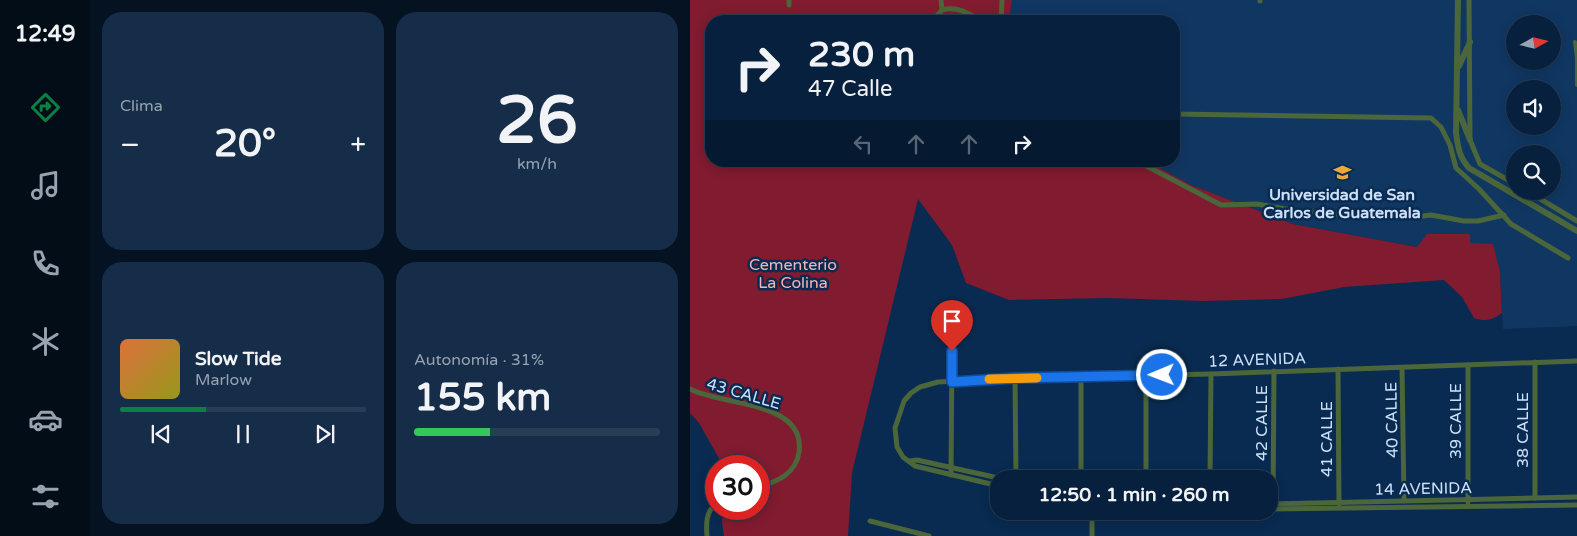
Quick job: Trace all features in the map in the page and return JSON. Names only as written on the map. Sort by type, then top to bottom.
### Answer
[{"type":"street","points":[[941,0],[942,10]]},
{"type":"street","points":[[1001,15],[1002,0]]},
{"type":"street","points":[[1458,0],[1456,132],[1459,152],[1463,161],[1469,168],[1577,230]]},
{"type":"street","points":[[1469,0],[1470,140]]},
{"type":"street","points":[[937,15],[942,10],[948,8],[960,10],[970,15]]},
{"type":"street","points":[[1457,69],[1470,42]]},
{"type":"street","points":[[1576,42],[1577,85]]},
{"type":"street","points":[[1457,106],[1480,164],[1506,179]]},
{"type":"street","points":[[1180,114],[1431,118],[1441,126],[1450,145],[1456,168],[1511,224],[1568,258]]},
{"type":"street","points":[[1148,167],[1221,205],[1257,204],[1350,215],[1416,217],[1431,215],[1478,222],[1504,215]]},
{"type":"street","points":[[1542,200],[1577,221]]},
{"type":"street","points":[[951,475],[952,351]]},
{"type":"street","name":"12 AVENIDA","points":[[910,461],[899,451],[895,438],[898,415],[904,401],[911,393],[929,384],[1015,378],[1211,374],[1577,361]]},
{"type":"street","name":"38 CALLE","points":[[1535,362],[1535,498]]},
{"type":"street","name":"39 CALLE","points":[[1468,365],[1468,507]]},
{"type":"street","name":"40 CALLE","points":[[1402,368],[1404,501]]},
{"type":"street","name":"41 CALLE","points":[[1338,369],[1339,509]]},
{"type":"street","name":"42 CALLE","points":[[1272,470],[1274,371]]},
{"type":"street","points":[[1210,470],[1211,374]]},
{"type":"street","points":[[1146,375],[1146,470]]},
{"type":"street","points":[[1081,376],[1081,470]]},
{"type":"street","points":[[1015,378],[1016,470]]},
{"type":"street","name":"43 CALLE","points":[[690,390],[772,412],[787,419],[796,432],[800,443],[795,468],[788,474],[770,482]]},
{"type":"street","points":[[910,461],[917,460],[990,476]]},
{"type":"street","points":[[910,461],[915,466],[990,484]]},
{"type":"street","name":"14 AVENIDA","points":[[1278,504],[1577,497]]},
{"type":"street","name":"14 AVENIDA","points":[[1278,509],[1577,505]]},
{"type":"street","points":[[707,536],[708,520]]},
{"type":"street","points":[[1092,520],[1092,536]]},
{"type":"street","points":[[870,521],[929,536]]},
{"type":"shaded area","name":"Universidad de San Carlos de Guatemala","points":[[1012,0],[1577,0],[1577,326],[1503,329],[1500,272],[1417,247],[1293,224],[1191,185],[1158,167],[1180,167],[1180,15],[1010,15]]},
{"type":"green space","name":"Cementerio La Colina","points":[[690,0],[1012,0],[1010,15],[705,15],[705,167],[1158,167],[1191,185],[1293,224],[1417,247],[1427,234],[1470,234],[1470,243],[1493,244],[1500,272],[1502,313],[1489,320],[1474,318],[1462,297],[1444,280],[1344,287],[1282,299],[1205,301],[1108,298],[1009,300],[966,283],[952,245],[918,199],[852,473],[848,536],[724,536],[722,520],[770,520],[770,455],[717,455],[699,423],[690,413]]},
{"type":"slow traffic","points":[[989,379],[1037,378]]},
{"type":"place","name":"Universidad de San Carlos de Guatemala","points":[[1342,173]]},
{"type":"route","points":[[952,351],[952,382],[1015,378],[1162,375]]}]
